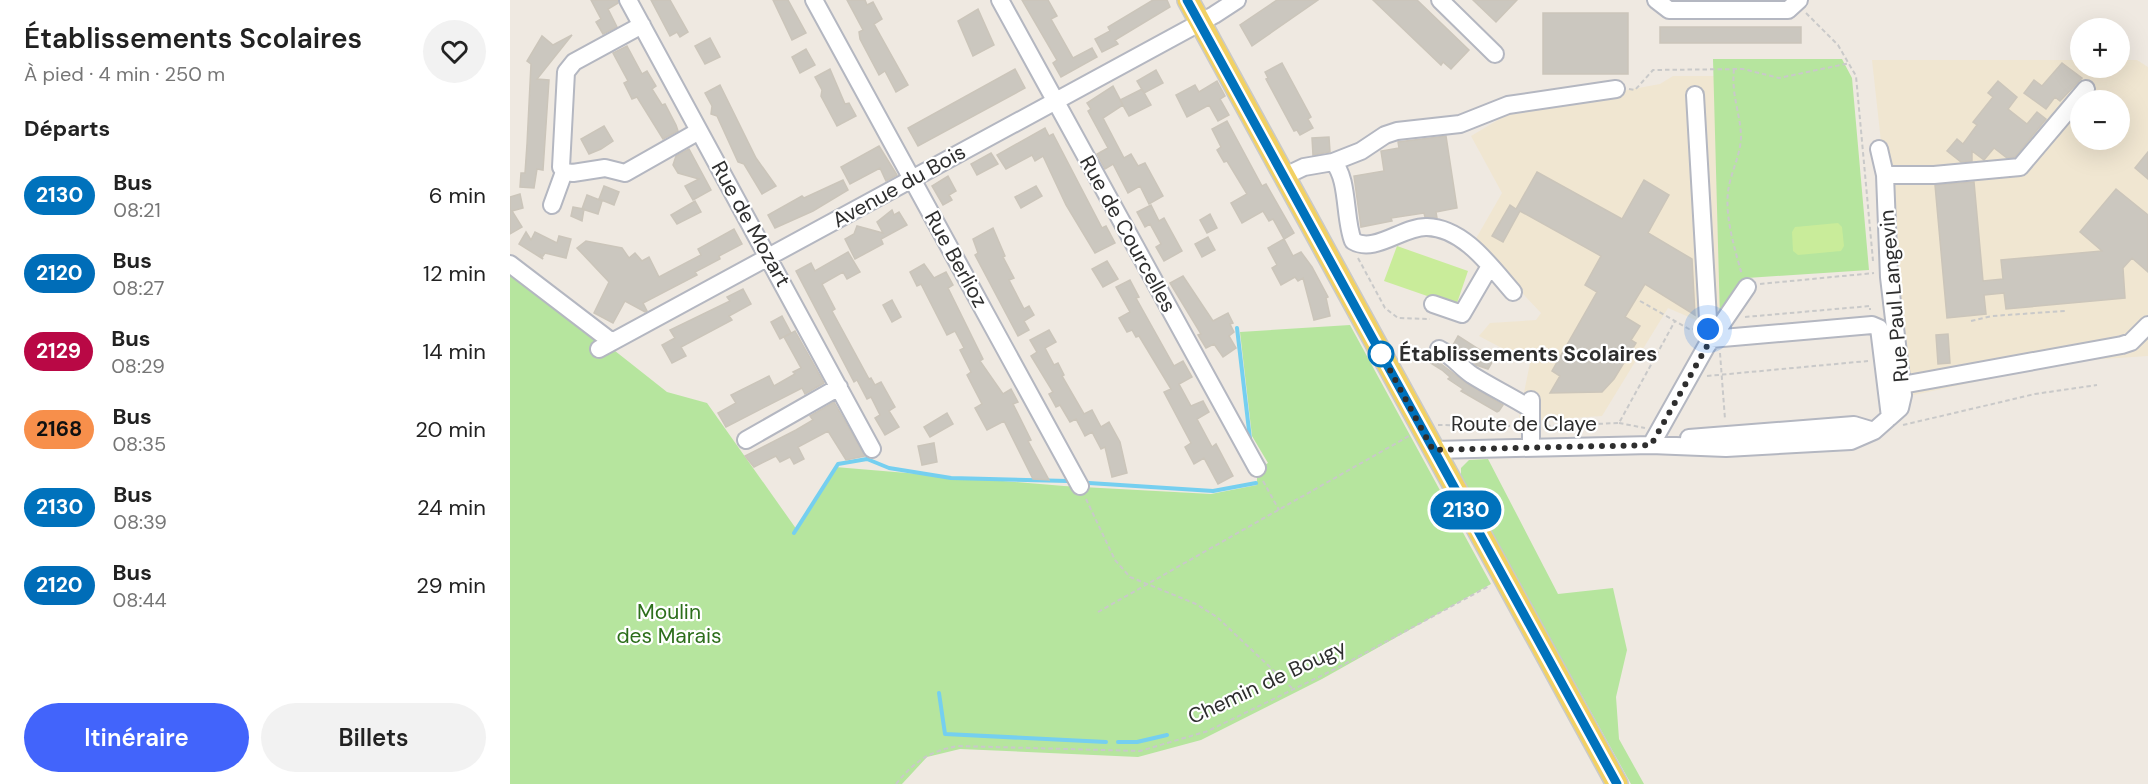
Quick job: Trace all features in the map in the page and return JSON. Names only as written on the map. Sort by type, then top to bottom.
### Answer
[{"type":"main road","name":"Route de Claye","points":[[1188,0],[1617,784]]},
{"type":"street","name":"Rue de Mozart","points":[[628,0],[872,449]]},
{"type":"street","name":"Rue Berlioz","points":[[814,0],[1080,486]]},
{"type":"street","name":"Rue de Courcelles","points":[[1000,0],[1257,468]]},
{"type":"street","name":"Avenue du Bois","points":[[510,264],[605,346],[1237,0]]},
{"type":"street","points":[[1440,0],[1495,54]]},
{"type":"street","points":[[1656,0],[1669,10],[1788,10],[1798,2]]},
{"type":"street","points":[[552,205],[564,172],[560,160],[566,72],[574,62],[642,25]]},
{"type":"street","points":[[1285,176],[1304,167],[1333,162],[1361,151],[1385,135],[1397,131],[1460,124],[1508,105],[1616,89]]},
{"type":"street","points":[[1885,175],[1934,175],[2020,167],[2086,89]]},
{"type":"street","points":[[1695,95],[1713,335]]},
{"type":"street","points":[[564,172],[573,173],[604,168],[626,173],[699,130]]},
{"type":"street","name":"Rue Paul Langevin","points":[[1433,450],[1651,445],[1726,448],[1851,441],[1874,431],[1900,408],[1904,395],[1882,275],[1885,175],[1879,148]]},
{"type":"street","points":[[1333,162],[1341,176],[1356,243]]},
{"type":"street","points":[[1328,255],[1356,243],[1367,245],[1414,228],[1427,226],[1445,232],[1473,248],[1513,292]]},
{"type":"street","points":[[1434,311],[1462,314],[1469,290],[1490,266]]},
{"type":"street","points":[[1651,445],[1713,335],[1746,287]]},
{"type":"street","points":[[1713,335],[1872,325],[1879,328],[1890,417]]},
{"type":"street","points":[[1902,385],[2122,345],[2131,342],[2148,325]]},
{"type":"street","points":[[1439,349],[1455,357],[1461,367],[1475,377],[1531,404],[1532,447]]},
{"type":"street","points":[[746,440],[839,387]]},
{"type":"street","name":"Rue Paul Langevin","points":[[1651,445],[1671,438],[1725,436],[1854,425],[1874,431]]},
{"type":"path","points":[[1798,2],[1838,45],[1850,63],[1858,85],[1873,268],[1882,275]]},
{"type":"path","points":[[1616,89],[1622,82],[1635,90],[1653,70],[1734,69],[1779,78],[1850,63]]},
{"type":"path","points":[[1734,69],[1734,96],[1741,137],[1728,203],[1746,287],[1882,275]]},
{"type":"path","points":[[1356,243],[1357,258],[1385,308],[1398,318],[1434,311]]},
{"type":"path","points":[[1640,301],[1689,329],[1713,335],[1722,375],[1725,436]]},
{"type":"path","points":[[1733,309],[1740,318],[1870,306],[1879,303]]},
{"type":"path","points":[[1870,306],[1872,325]]},
{"type":"path","points":[[1971,321],[1992,316],[2065,311]]},
{"type":"path","name":"Route de Claye","points":[[1438,425],[1532,426],[1619,423],[1675,321]]},
{"type":"path","points":[[1701,376],[1876,361]]},
{"type":"path","points":[[1874,431],[2035,394],[2097,385]]},
{"type":"path","points":[[1098,612],[1412,435]]},
{"type":"path","points":[[1257,468],[1279,510]]},
{"type":"path","points":[[1080,486],[1115,560],[1130,577],[1196,603],[1217,617],[1293,689]]},
{"type":"path","name":"Chemin de Bougy","points":[[896,784],[920,758],[938,749],[958,746],[1140,751],[1208,731],[1504,578]]},
{"type":"shaded area","points":[[1872,60],[2070,60],[2070,78],[2130,78],[2130,60],[2137,60],[2148,67],[2148,356],[2073,361],[1909,396]]},
{"type":"shaded area","points":[[1673,76],[1714,76],[1720,320],[1696,320],[1668,308],[1602,416],[1518,422],[1530,363],[1479,336],[1490,323],[1536,320],[1541,313],[1474,242],[1502,193],[1471,136],[1513,111],[1660,84]]},
{"type":"green space","points":[[1713,59],[1842,59],[1852,78],[1869,270],[1747,278],[1720,320]]},
{"type":"green space","points":[[1838,223],[1842,227],[1844,246],[1841,251],[1798,255],[1793,251],[1792,232],[1795,227]]},
{"type":"green space","points":[[1397,246],[1468,271],[1456,306],[1384,281]]},
{"type":"green space","name":"Moulin des Marais","points":[[510,268],[667,392],[707,403],[797,530],[835,467],[1064,486],[1211,494],[1257,485],[1257,469],[1268,463],[1252,436],[1240,332],[1350,325],[1491,584],[1322,679],[1201,740],[1138,757],[960,749],[927,757],[902,784],[510,784]]},
{"type":"green space","points":[[1488,459],[1558,594],[1613,588],[1627,650],[1616,697],[1619,739],[1644,784],[1631,784],[1461,478],[1461,468],[1469,460]]},
{"type":"building","points":[[591,0],[618,0],[618,3],[608,9],[617,27],[603,34],[596,22],[601,19]]},
{"type":"building","points":[[651,0],[670,0],[688,32],[680,37],[677,32],[670,36]]},
{"type":"building","points":[[773,0],[788,0],[806,33],[792,40]]},
{"type":"building","points":[[847,0],[865,0],[867,5],[873,2],[882,19],[874,24],[908,85],[896,92],[885,71],[879,75],[860,39],[859,32],[863,30]]},
{"type":"building","points":[[1022,0],[1048,0],[1057,16],[1051,19],[1073,58],[1092,48],[1097,57],[1061,77],[1053,63],[1057,60]]},
{"type":"building","points":[[1153,0],[1167,0],[1170,7],[1115,40],[1118,44],[1102,52],[1095,39],[1110,31],[1108,27]]},
{"type":"building","points":[[1277,0],[1318,0],[1252,46],[1240,25]]},
{"type":"building","points":[[1373,0],[1417,0],[1469,50],[1451,69],[1443,62],[1441,65]]},
{"type":"building","points":[[1473,0],[1517,0],[1496,22]]},
{"type":"building","points":[[978,9],[994,45],[973,56],[958,21]]},
{"type":"building","points":[[1543,13],[1628,13],[1628,74],[1543,74]]},
{"type":"building","points":[[1660,27],[1801,27],[1801,43],[1660,43]]},
{"type":"building","points":[[572,35],[537,79],[549,80],[543,170],[537,169],[534,188],[520,187],[521,173],[525,173],[527,144],[531,64],[527,61],[542,36],[553,45]]},
{"type":"building","points":[[710,38],[720,57],[705,64],[695,46]]},
{"type":"building","points":[[627,46],[642,74],[647,71],[656,86],[652,89],[662,105],[665,104],[676,125],[678,131],[663,139],[637,97],[632,99],[624,83],[628,81],[613,53]]},
{"type":"building","points":[[806,49],[815,65],[800,73],[792,57]]},
{"type":"building","points":[[1282,63],[1311,117],[1308,119],[1313,128],[1300,135],[1297,130],[1294,131],[1266,79],[1268,78],[1265,72]]},
{"type":"building","points":[[2062,63],[2070,69],[2070,78],[2082,78],[2060,101],[2055,97],[2046,109],[2024,93],[2034,80],[2042,86]]},
{"type":"building","points":[[830,69],[845,104],[849,103],[856,116],[837,126],[821,96],[822,90],[815,77]]},
{"type":"building","points":[[1015,69],[1025,88],[918,146],[908,128]]},
{"type":"building","points":[[1156,70],[1163,83],[1144,93],[1137,81]]},
{"type":"building","points":[[1217,81],[1225,96],[1220,99],[1229,115],[1218,121],[1209,105],[1187,117],[1176,95],[1195,85],[1199,92]]},
{"type":"building","points":[[1998,81],[2017,97],[2008,109],[2027,124],[2037,112],[2046,119],[2015,157],[2007,158],[1994,148],[1984,160],[1972,151],[1972,161],[1961,162],[1947,151],[1957,139],[1963,144],[1977,125],[1973,122],[1993,97],[1988,93]]},
{"type":"building","points":[[720,85],[756,158],[776,186],[762,194],[744,164],[738,162],[717,116],[711,114],[712,106],[705,93]]},
{"type":"building","points":[[1113,86],[1123,105],[1103,118],[1124,158],[1131,154],[1138,166],[1145,163],[1163,196],[1149,204],[1140,186],[1128,193],[1113,164],[1105,169],[1097,154],[1108,148],[1088,111],[1091,109],[1087,103]]},
{"type":"building","points":[[1142,89],[1151,105],[1129,116],[1120,100]]},
{"type":"building","points":[[1227,121],[1262,186],[1266,184],[1294,233],[1284,239],[1273,219],[1269,221],[1263,211],[1242,223],[1231,203],[1247,194],[1227,161],[1224,162],[1217,150],[1221,147],[1212,129]]},
{"type":"building","points":[[604,126],[613,141],[589,154],[581,139]]},
{"type":"building","points":[[1045,128],[1049,136],[1053,134],[1102,228],[1106,226],[1115,243],[1095,253],[1066,205],[1043,156],[1035,161],[1032,155],[1006,169],[997,155]]},
{"type":"building","points":[[1446,136],[1457,208],[1436,212],[1437,218],[1425,217],[1424,213],[1391,218],[1392,221],[1361,227],[1354,176],[1384,171],[1381,151],[1399,148],[1398,142]]},
{"type":"building","points":[[1329,137],[1330,152],[1313,155],[1312,138]]},
{"type":"building","points":[[879,146],[897,175],[886,181],[880,168],[850,184],[841,167]]},
{"type":"building","points":[[689,149],[711,190],[693,200],[685,186],[699,179],[678,173],[673,165],[676,156]]},
{"type":"building","points":[[2148,152],[2148,179],[2135,168]]},
{"type":"building","points":[[991,153],[998,164],[977,175],[971,164]]},
{"type":"building","points":[[1537,172],[1622,219],[1644,180],[1669,195],[1648,233],[1692,259],[1695,315],[1645,284],[1625,317],[1640,326],[1631,340],[1636,343],[1614,379],[1602,392],[1550,393],[1560,376],[1552,371],[1597,292],[1585,285],[1601,256],[1520,211],[1503,242],[1492,236],[1510,205],[1516,209]]},
{"type":"building","points":[[948,176],[956,191],[949,195],[952,200],[943,205],[932,186]]},
{"type":"building","points":[[843,180],[848,190],[813,211],[775,228],[768,215],[802,196],[804,198]]},
{"type":"building","points":[[1974,182],[1983,281],[2003,279],[2001,260],[2102,251],[2080,232],[2116,189],[2148,215],[2148,272],[2132,258],[2123,268],[2125,298],[2006,309],[2004,293],[1984,295],[1986,314],[1947,318],[1935,185]]},
{"type":"building","points":[[604,186],[619,192],[614,205],[599,199]]},
{"type":"building","points":[[1036,186],[1042,196],[1021,208],[1015,197]]},
{"type":"building","points":[[520,194],[523,208],[512,211],[522,227],[510,234],[510,197]]},
{"type":"building","points":[[587,195],[602,201],[598,214],[582,209]]},
{"type":"building","points":[[695,201],[701,212],[677,224],[671,215]]},
{"type":"building","points":[[1151,205],[1159,221],[1164,218],[1182,251],[1164,261],[1156,247],[1161,244],[1150,224],[1145,227],[1137,212]]},
{"type":"building","points":[[573,207],[584,209],[582,221],[571,216]]},
{"type":"building","points":[[892,210],[894,215],[899,212],[907,225],[881,239],[883,244],[855,259],[845,239],[854,234],[857,226],[883,233],[877,222]]},
{"type":"building","points":[[1210,214],[1217,228],[1207,233],[1200,220]]},
{"type":"building","points":[[993,228],[1005,256],[1003,257],[1014,278],[1009,280],[1024,309],[1029,306],[1034,315],[1024,321],[1029,330],[1018,336],[975,255],[978,253],[973,239]]},
{"type":"building","points":[[734,229],[742,244],[695,272],[697,275],[643,303],[647,311],[625,301],[613,323],[594,313],[609,282],[577,248],[586,241],[622,248],[629,258],[635,253],[642,261],[649,257],[659,277],[701,255],[698,249]]},
{"type":"building","points":[[526,232],[531,240],[535,232],[557,243],[559,236],[571,239],[566,258],[545,253],[543,256],[540,254],[543,259],[519,244]]},
{"type":"building","points":[[1208,237],[1215,250],[1202,257],[1195,244]]},
{"type":"building","points":[[1284,239],[1293,256],[1301,252],[1312,267],[1328,297],[1326,298],[1330,316],[1314,320],[1303,278],[1298,281],[1295,277],[1281,285],[1272,268],[1277,265],[1268,248]]},
{"type":"building","points":[[848,252],[860,272],[847,279],[843,272],[822,284],[835,309],[832,311],[869,379],[871,378],[875,385],[881,382],[895,407],[889,411],[899,427],[885,435],[875,418],[880,415],[871,397],[867,399],[857,380],[854,382],[796,271],[811,263],[815,271]]},
{"type":"building","points":[[1107,261],[1118,279],[1103,287],[1092,269]]},
{"type":"building","points":[[924,264],[934,278],[946,272],[953,285],[948,288],[983,359],[980,361],[1003,394],[1011,389],[1018,402],[1013,404],[1031,440],[1028,441],[1049,480],[1033,479],[1004,421],[987,430],[975,408],[982,404],[967,375],[971,372],[960,350],[964,348],[955,331],[947,335],[921,284],[917,286],[910,272]]},
{"type":"building","points":[[1183,276],[1213,321],[1228,313],[1233,323],[1230,324],[1234,332],[1229,336],[1236,348],[1223,357],[1214,344],[1206,348],[1198,335],[1201,334],[1170,283]]},
{"type":"building","points":[[1130,280],[1139,297],[1136,298],[1174,366],[1183,361],[1192,377],[1179,384],[1191,406],[1203,401],[1209,412],[1197,419],[1212,447],[1216,444],[1233,476],[1218,484],[1204,458],[1194,464],[1185,447],[1191,443],[1164,392],[1171,389],[1139,336],[1136,337],[1132,330],[1127,332],[1119,318],[1130,312],[1116,287]]},
{"type":"building","points":[[743,289],[751,304],[729,316],[732,320],[681,347],[686,356],[672,363],[662,345],[675,338],[670,330],[730,301],[727,297]]},
{"type":"building","points":[[892,300],[901,317],[892,322],[883,305]]},
{"type":"building","points":[[782,316],[791,333],[780,339],[771,322]]},
{"type":"building","points":[[1049,330],[1056,342],[1045,348],[1054,365],[1058,363],[1064,375],[1062,376],[1084,414],[1092,410],[1101,427],[1109,422],[1120,442],[1127,473],[1112,477],[1105,447],[1101,449],[1092,432],[1085,436],[1076,419],[1070,422],[1060,405],[1056,407],[1049,394],[1053,392],[1031,356],[1037,352],[1030,340]]},
{"type":"building","points":[[795,331],[824,383],[805,394],[802,388],[726,427],[718,413],[736,403],[731,395],[769,376],[774,386],[801,368],[784,337]]},
{"type":"building","points":[[1948,334],[1950,363],[1938,364],[1936,335]]},
{"type":"building","points":[[1458,336],[1494,359],[1488,369],[1476,365],[1453,345]]},
{"type":"building","points":[[1432,357],[1466,383],[1503,405],[1499,411],[1497,412],[1461,391],[1463,389],[1448,379],[1450,377],[1429,362]]},
{"type":"building","points":[[834,402],[865,456],[846,460],[828,431],[798,447],[804,459],[794,464],[790,457],[780,462],[776,456],[754,467],[745,456],[813,420],[810,416]]},
{"type":"building","points":[[947,413],[953,424],[930,437],[924,427]]},
{"type":"building","points":[[934,443],[937,462],[922,465],[918,446]]},
{"type":"waterway","points":[[1237,328],[1250,439]]},
{"type":"waterway","points":[[794,533],[838,464],[867,459],[889,468],[951,478],[1068,481]]},
{"type":"waterway","points":[[1089,483],[1213,491],[1256,483]]},
{"type":"waterway","points":[[939,693],[945,734],[1106,742]]},
{"type":"waterway","points":[[1118,742],[1137,742],[1167,735]]},
{"type":"bus line","name":"2130","points":[[1187,0],[1617,784]]},
{"type":"place","name":"Établissements Scolaires","points":[[1381,354]]},
{"type":"route","points":[[1381,354],[1378,348],[1433,450],[1651,445],[1711,339],[1708,329]]}]
